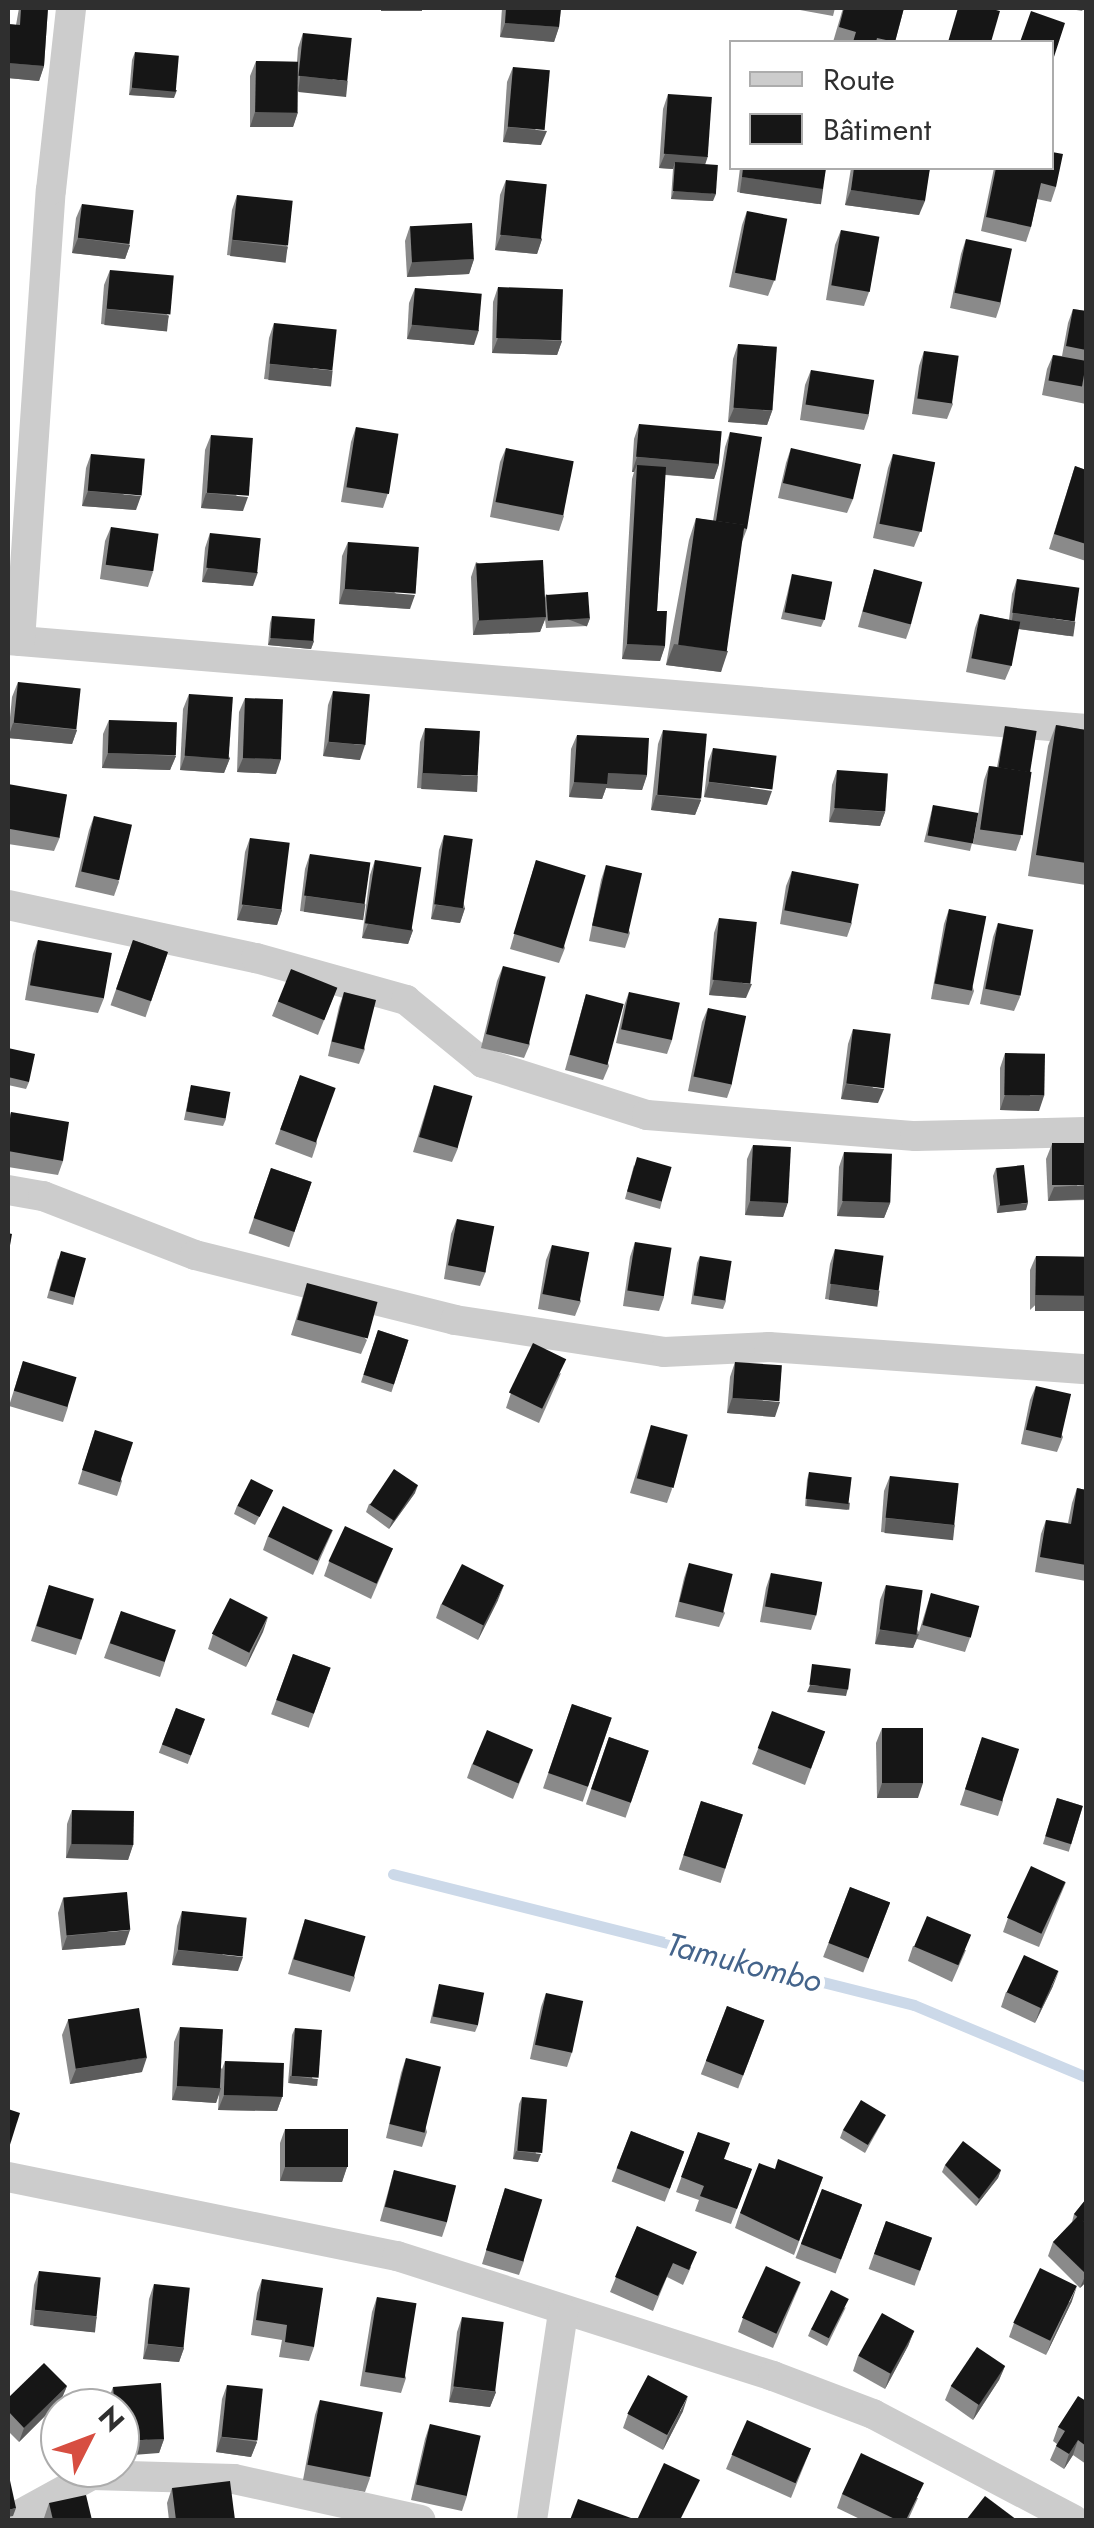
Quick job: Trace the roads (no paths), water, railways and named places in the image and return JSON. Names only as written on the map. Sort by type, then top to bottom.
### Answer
[{"type":"street","points":[[71,8],[14,640],[414,676],[728,694],[1086,729]]},
{"type":"street","points":[[8,905],[256,958],[406,1000],[483,1063],[647,1115],[915,1136],[1086,1132]]},
{"type":"street","points":[[8,1190],[43,1196],[196,1255],[455,1320],[664,1352],[768,1346],[1086,1368]]},
{"type":"street","points":[[8,2177],[397,2256],[873,2414],[1074,2520]]},
{"type":"street","points":[[532,2520],[563,2312]]},
{"type":"street","points":[[10,2520],[92,2475],[234,2479],[421,2520]]},
{"type":"waterway","name":"Tamukombo","points":[[393,1874],[914,2005],[1086,2077]]}]
